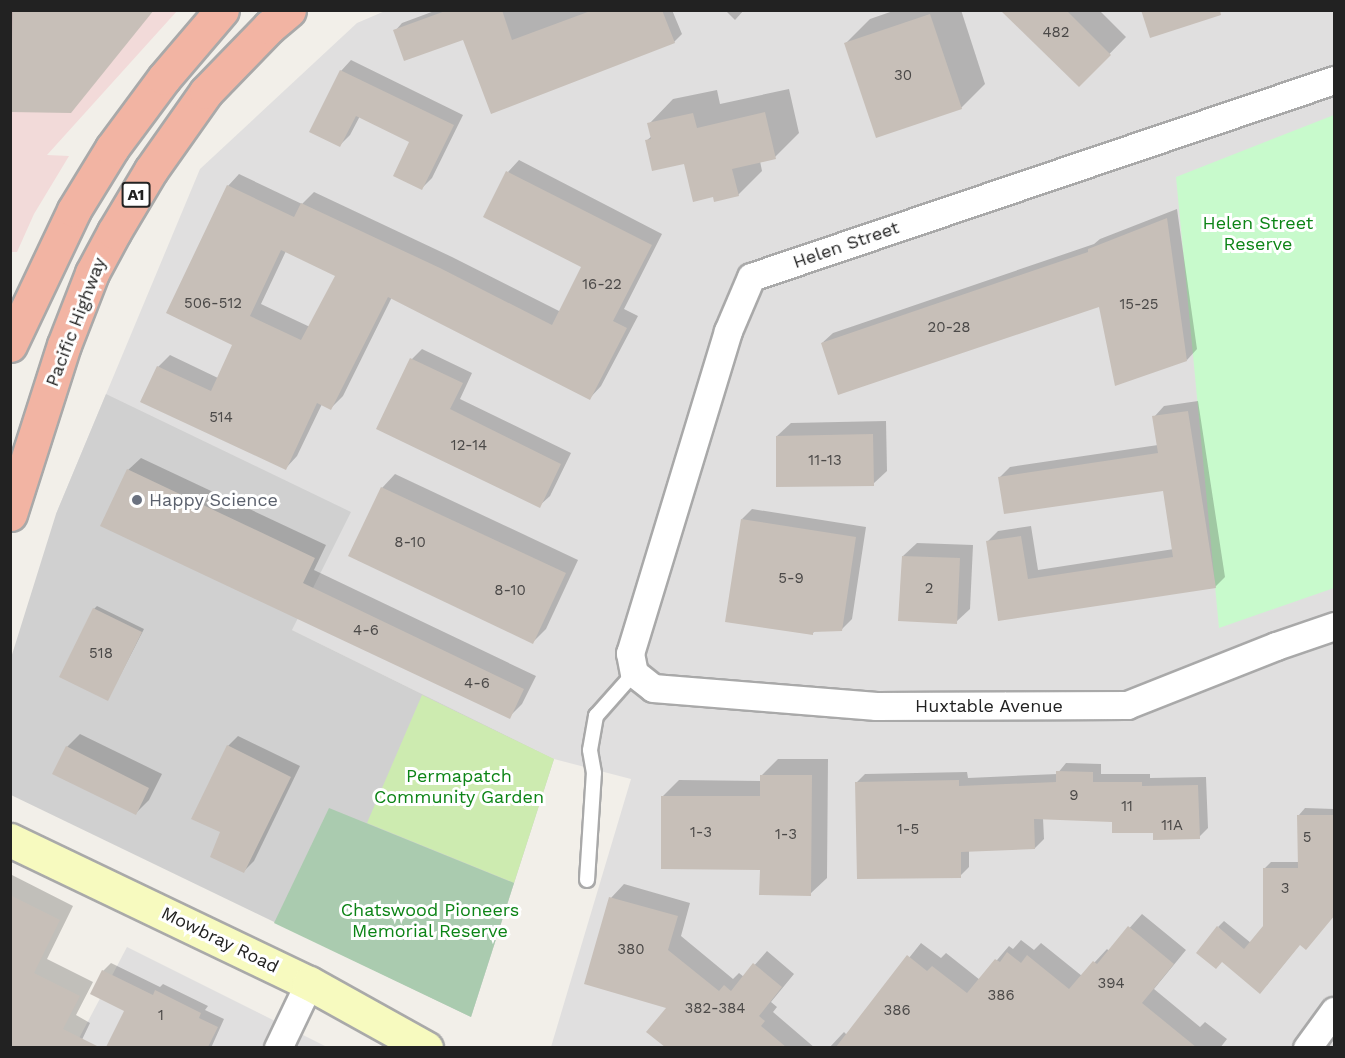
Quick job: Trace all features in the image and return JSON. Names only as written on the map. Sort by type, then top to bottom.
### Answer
[{"type":"highway","name":"A1","points":[[10,345],[74,210],[112,148],[164,78],[222,10]]},
{"type":"highway","name":"Pacific Highway","points":[[10,514],[64,345],[92,273],[114,232],[151,170],[206,92],[253,43],[289,10]]},
{"type":"main road","name":"Mowbray Road","points":[[10,840],[309,983],[426,1047]]},
{"type":"street","name":"Helen Street","points":[[634,673],[630,653],[728,331],[751,277],[1335,80]]},
{"type":"street","name":"Huxtable Avenue","points":[[634,673],[653,688],[876,706],[1128,705],[1276,645],[1335,626]]},
{"type":"street","points":[[278,1047],[309,983]]},
{"type":"street","points":[[1307,1047],[1335,1011]]},
{"type":"lane","points":[[587,880],[594,773],[590,750],[596,716],[634,673]]},
{"type":"shaded area","points":[[10,11],[177,11],[47,155],[69,156],[34,214],[17,252],[10,252]]},
{"type":"shaded area","points":[[385,11],[1334,11],[1334,1047],[551,1047],[631,779],[554,759],[56,514],[200,169],[357,23]]},
{"type":"shaded area","points":[[106,394],[351,512],[292,630],[554,759],[471,1017],[11,795],[10,661],[56,514]]},
{"type":"shaded area","points":[[127,947],[327,1047],[74,1048]]},
{"type":"green space","name":"Helen Street Reserve","points":[[1334,115],[1334,588],[1219,628],[1176,177]]},
{"type":"green space","name":"Permapatch Community Garden","points":[[422,695],[554,759],[514,883],[367,823]]},
{"type":"green space","name":"Chatswood Pioneers Memorial Reserve","points":[[329,808],[514,883],[471,1017],[274,923]]},
{"type":"building","points":[[13,10],[154,10],[71,113],[10,112]]},
{"type":"building","points":[[448,10],[502,10],[512,40],[593,10],[662,10],[675,43],[491,114],[463,40],[404,61],[393,30]]},
{"type":"building","points":[[1000,10],[1066,10],[1111,55],[1079,87]]},
{"type":"building","points":[[1141,10],[1220,10],[1221,15],[1150,38]]},
{"type":"building","points":[[930,14],[962,109],[876,138],[844,43]]},
{"type":"building","points":[[340,70],[454,125],[422,190],[393,176],[409,142],[356,116],[340,147],[309,132]]},
{"type":"building","points":[[765,112],[776,159],[732,169],[739,196],[714,202],[713,197],[693,202],[684,164],[652,171],[645,140],[651,139],[647,123],[693,113],[697,128]]},
{"type":"building","points":[[506,171],[652,245],[613,321],[627,328],[590,400],[388,297],[331,410],[317,403],[286,470],[140,402],[157,366],[211,391],[232,345],[166,313],[227,185],[294,217],[301,203],[440,268],[552,325],[581,267],[483,217]],"holes":[[[281,250],[335,276],[301,340],[250,316]]]},
{"type":"building","points":[[1167,218],[1187,361],[1115,386],[1099,307],[838,395],[821,343],[1088,252],[1088,249]]},
{"type":"building","points":[[410,358],[463,383],[450,409],[561,464],[540,508],[376,429]]},
{"type":"building","points":[[1188,411],[1216,588],[998,621],[986,541],[1021,536],[1028,579],[1173,557],[1163,491],[1004,514],[998,477],[1158,453],[1152,416]]},
{"type":"building","points":[[873,434],[874,486],[776,487],[776,436]]},
{"type":"building","points":[[127,469],[315,558],[303,583],[524,689],[510,719],[100,526]]},
{"type":"building","points":[[381,487],[566,573],[533,644],[348,556]]},
{"type":"building","points":[[741,519],[856,537],[842,631],[813,632],[813,635],[725,622]]},
{"type":"building","points":[[902,556],[960,558],[957,624],[898,621]]},
{"type":"building","points":[[93,608],[142,632],[108,701],[59,677]]},
{"type":"building","points":[[227,745],[291,777],[244,873],[210,857],[220,832],[191,819]]},
{"type":"building","points":[[66,746],[149,788],[136,815],[52,774]]},
{"type":"building","points":[[1056,771],[1093,772],[1093,782],[1142,782],[1142,786],[1198,785],[1200,839],[1153,840],[1153,833],[1112,833],[1112,822],[1034,819],[1035,849],[961,852],[961,878],[857,879],[855,782],[959,780],[959,786],[1056,782]]},
{"type":"building","points":[[760,775],[812,775],[811,896],[759,895],[760,870],[661,869],[661,796],[760,796]]},
{"type":"building","points":[[1297,815],[1335,815],[1335,915],[1306,950],[1300,945],[1260,994],[1222,962],[1216,969],[1196,953],[1217,926],[1244,949],[1263,926],[1263,868],[1298,868]]},
{"type":"building","points":[[10,895],[60,920],[34,973],[80,996],[63,1029],[99,1047],[10,1047]]},
{"type":"building","points":[[609,897],[678,916],[668,950],[719,991],[724,985],[731,991],[753,963],[782,987],[759,1016],[765,1021],[761,1026],[786,1047],[665,1047],[646,1032],[666,1008],[584,984]]},
{"type":"building","points":[[1128,926],[1174,964],[1142,1003],[1196,1047],[836,1047],[907,955],[927,971],[932,966],[967,993],[995,959],[1000,962],[1007,952],[1021,963],[1027,955],[1069,989],[1093,961],[1097,964]]},
{"type":"building","points":[[102,970],[153,995],[155,990],[201,1013],[199,1018],[218,1027],[208,1047],[106,1047],[124,1011],[90,994]]},
{"type":"place","name":"Happy Science","points":[[137,500]]}]
